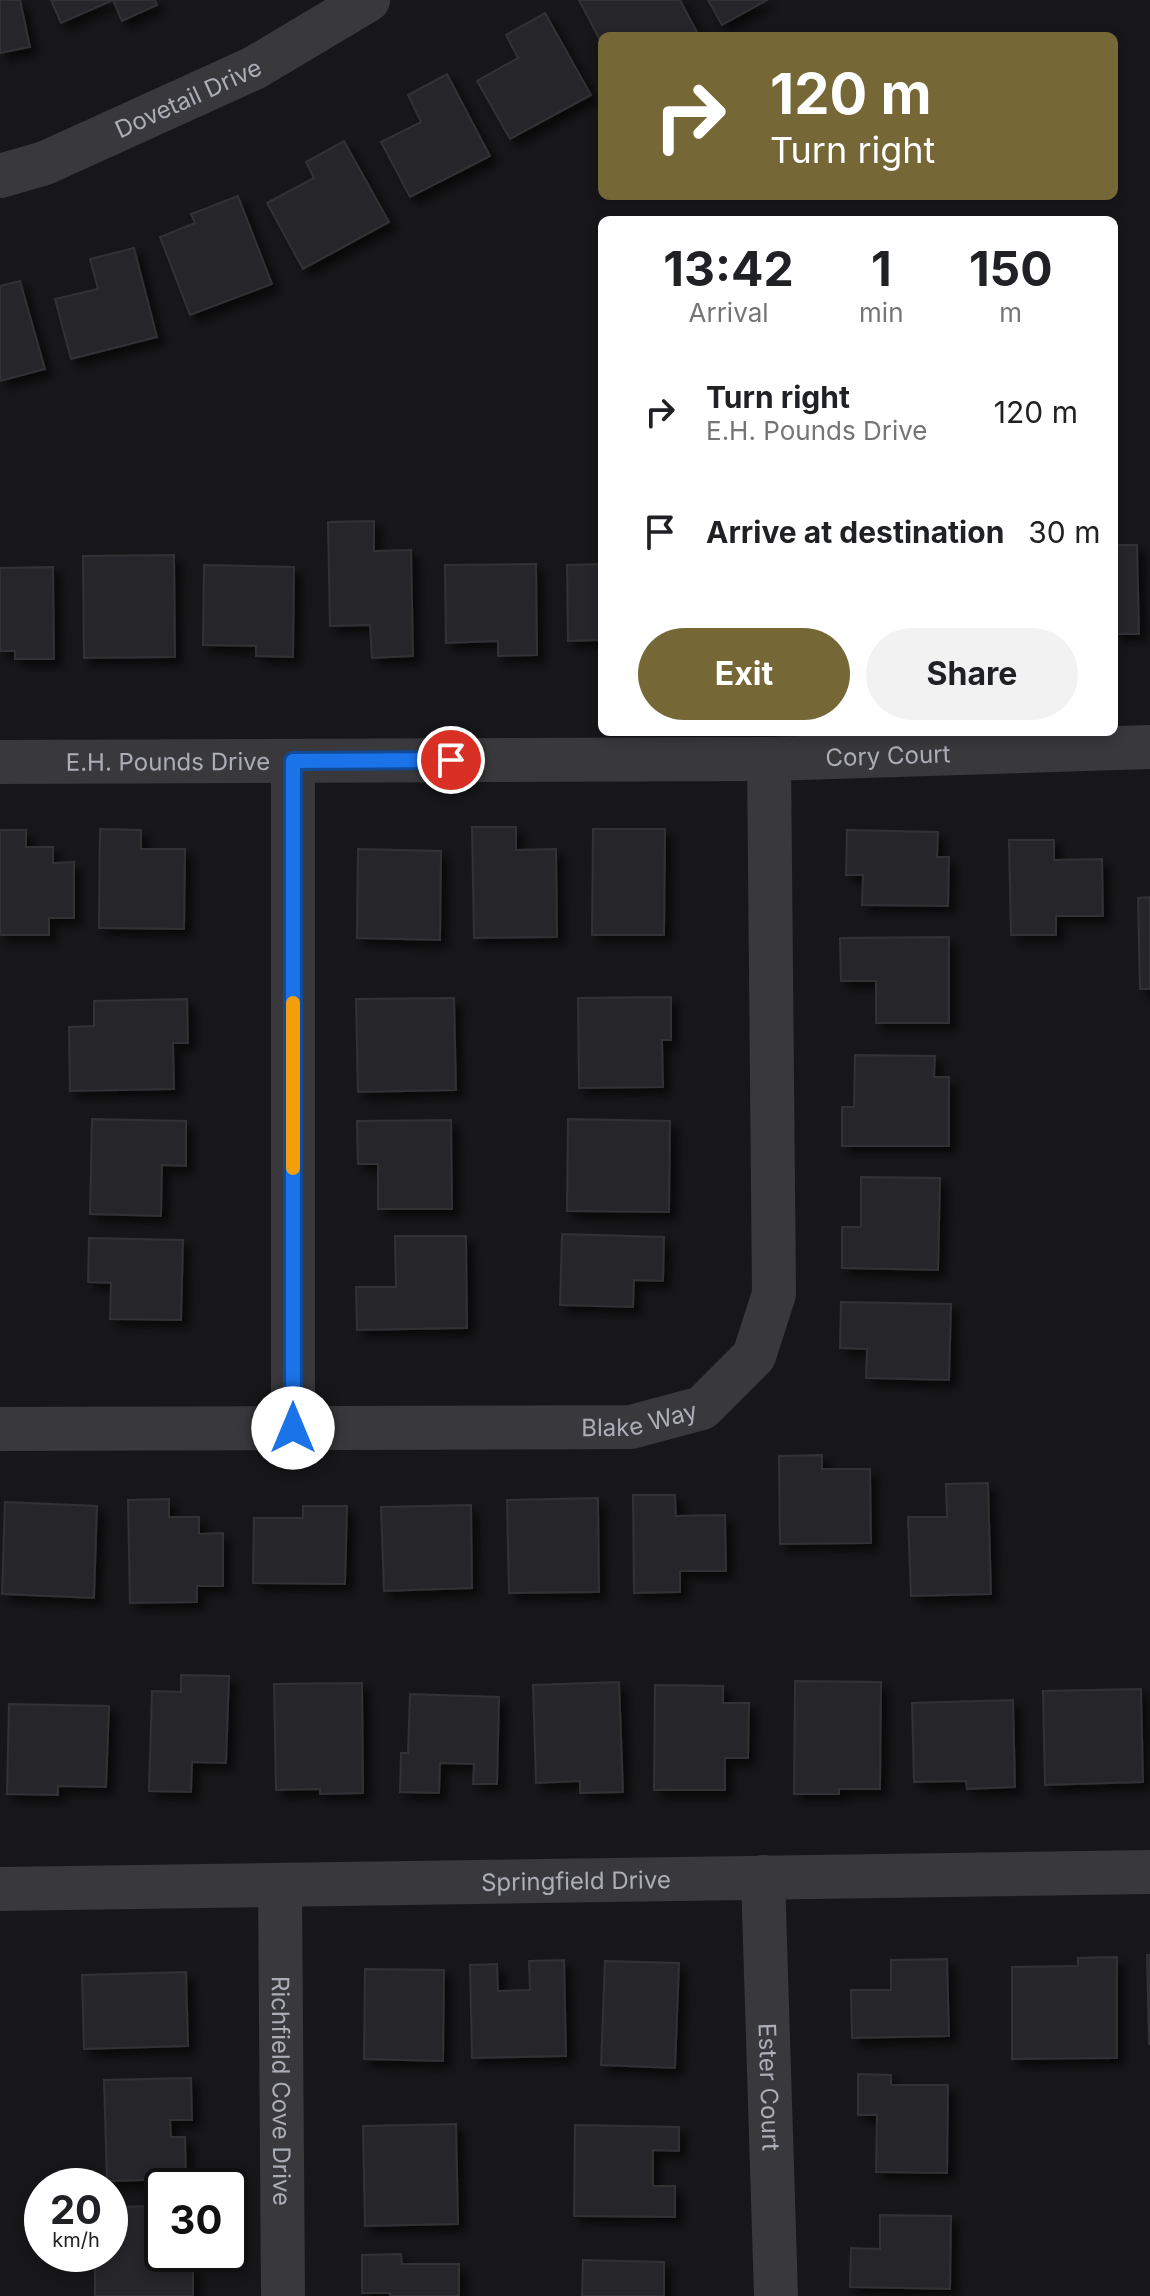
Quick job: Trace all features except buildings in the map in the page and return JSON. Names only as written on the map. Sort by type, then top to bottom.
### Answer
[{"type":"street","name":"Dovetail Drive","points":[[0,176],[45,163],[254,68],[368,0]]},
{"type":"street","name":"Cory Court","points":[[769,759],[1150,747]]},
{"type":"street","name":"E.H. Pounds Drive","points":[[0,762],[769,759]]},
{"type":"street","name":"Blake Way","points":[[0,1429],[631,1427],[702,1408],[754,1356],[774,1294],[769,759]]},
{"type":"street","points":[[293,761],[293,1428]]},
{"type":"street","name":"Springfield Drive","points":[[0,1889],[1150,1872]]},
{"type":"street","name":"Ester Court","points":[[763,1877],[776,2296]]},
{"type":"street","name":"Richfield Cove Drive","points":[[280,1885],[283,2296]]},
{"type":"slow traffic","points":[[293,1003],[293,1168]]},
{"type":"route","points":[[293,1428],[293,761],[451,760]]}]
